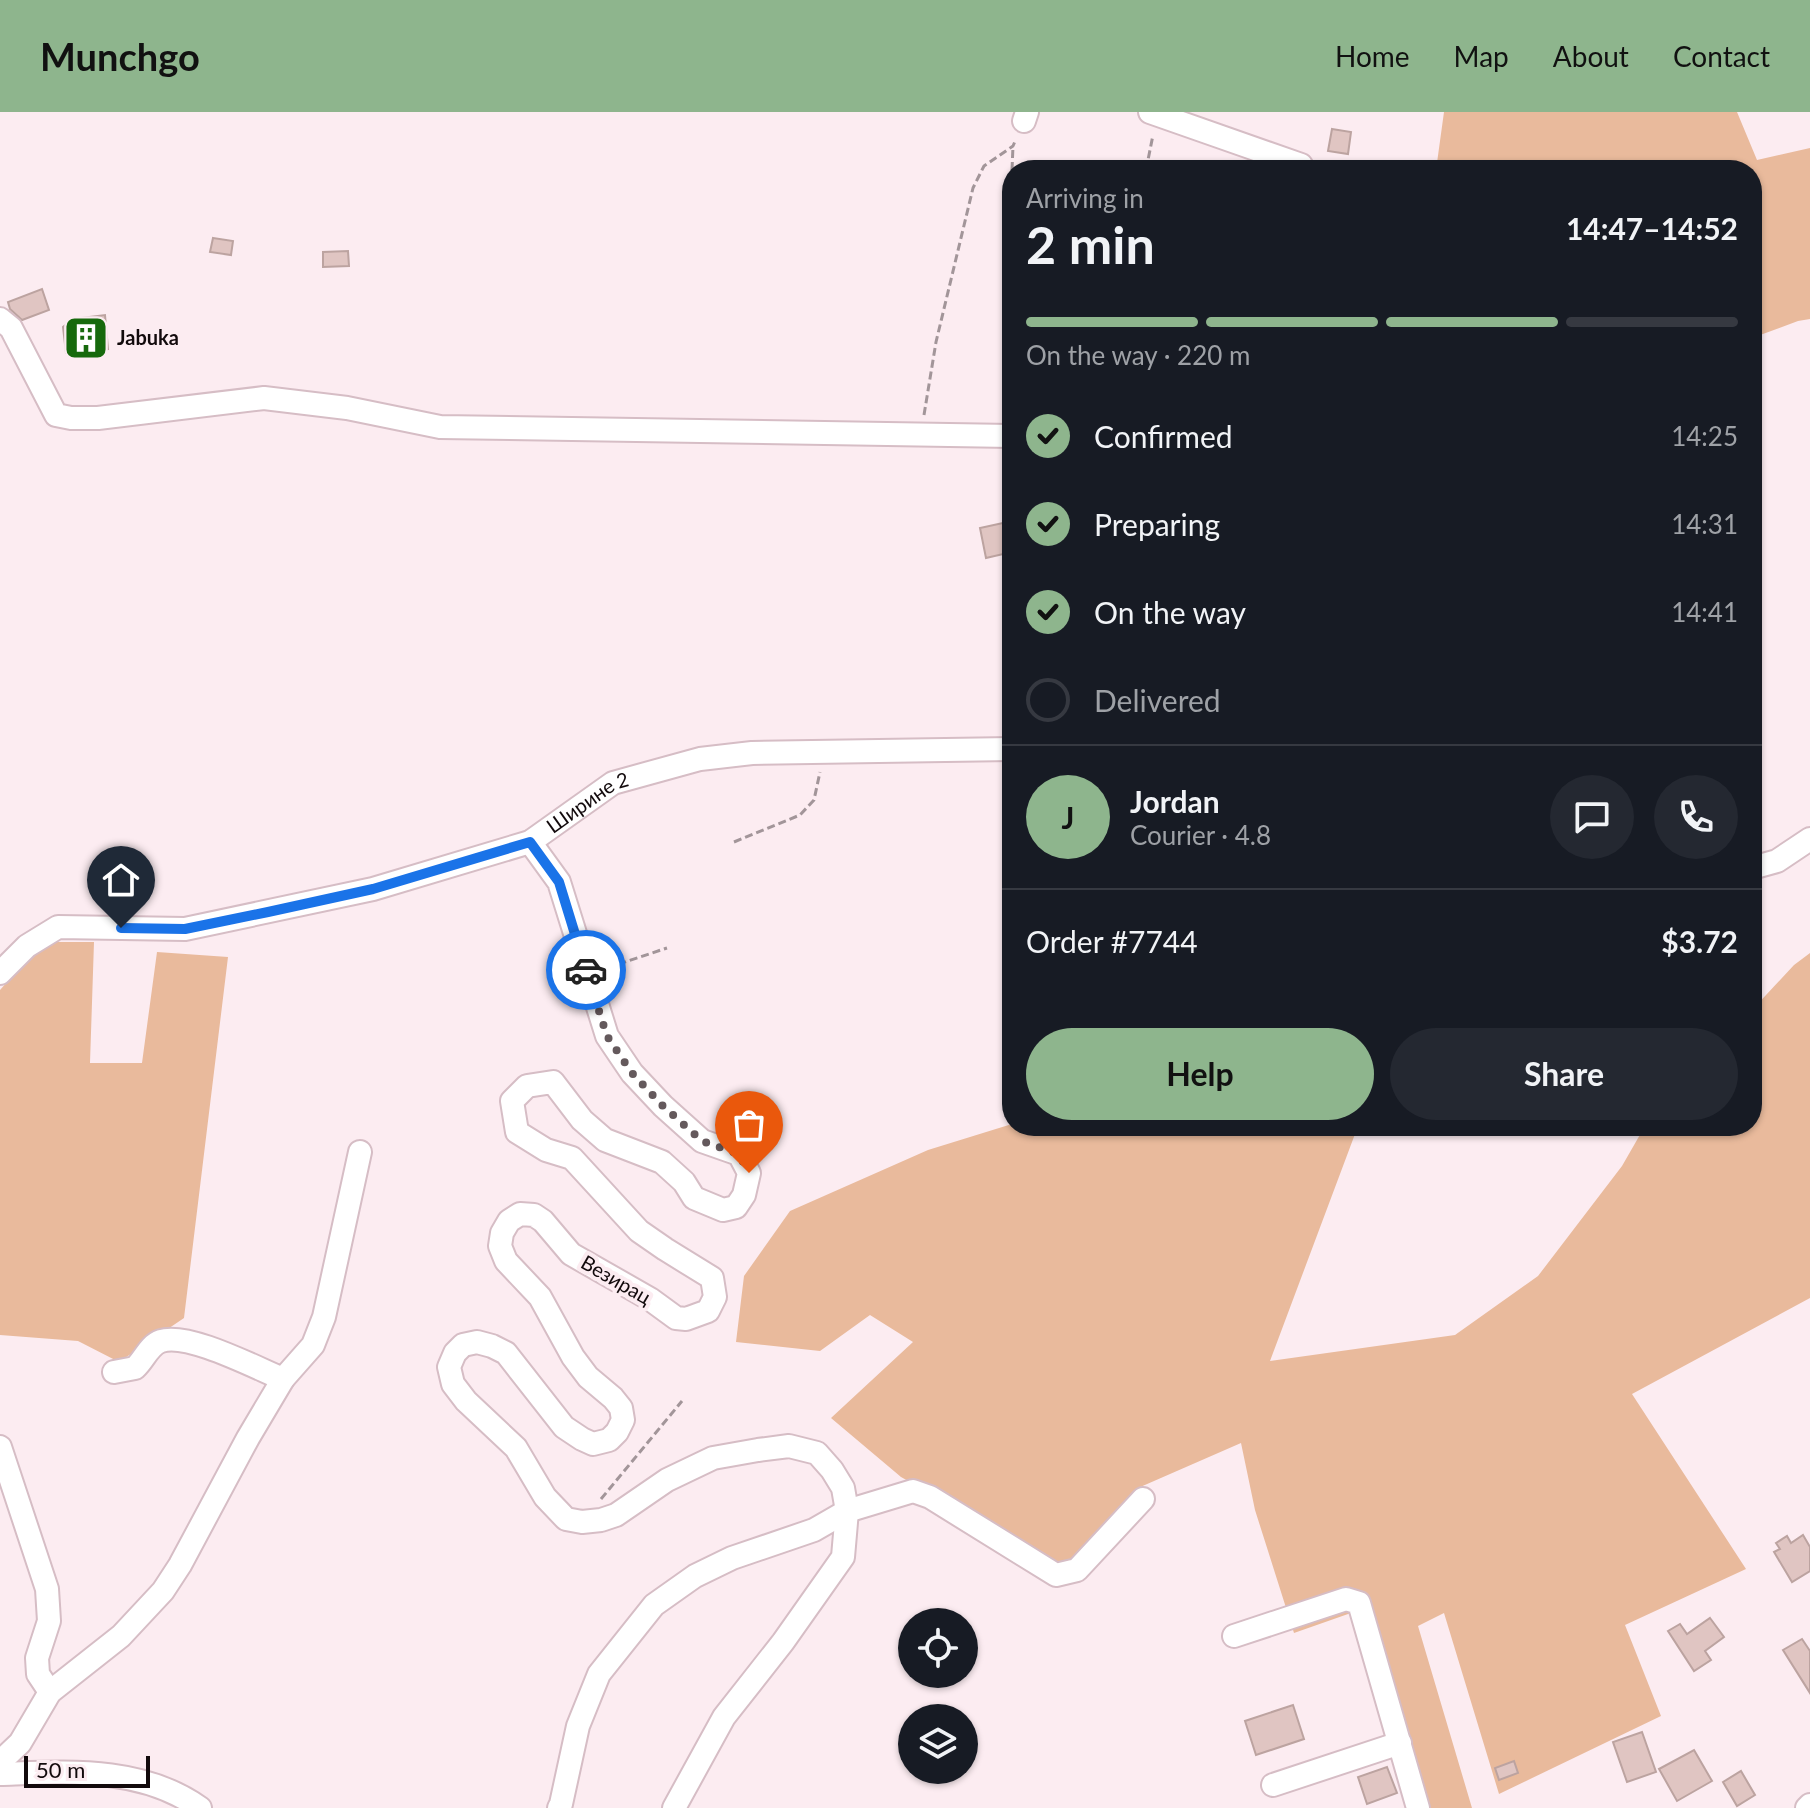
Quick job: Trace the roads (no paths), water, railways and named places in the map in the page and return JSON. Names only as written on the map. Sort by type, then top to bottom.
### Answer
[{"type":"street","points":[[1154,113],[1287,160]]},
{"type":"street","points":[[0,319],[11,328],[56,415],[71,418],[98,418],[264,398],[347,408],[440,427],[1002,436]]},
{"type":"street","name":"Ширине 2","points":[[0,973],[27,946],[58,927],[185,929],[373,889],[530,842],[613,783],[700,759],[752,753],[1002,749]]},
{"type":"street","points":[[1762,865],[1777,861],[1810,839]]},
{"type":"street","name":"Везирац","points":[[530,842],[559,882],[607,1036],[632,1073],[663,1106],[702,1141],[739,1154],[749,1173],[744,1195],[736,1207],[723,1210],[694,1198],[684,1182],[662,1162],[605,1140],[582,1120],[553,1082],[527,1086],[512,1101],[517,1132],[546,1150],[572,1158],[639,1231],[712,1278],[715,1297],[708,1311],[686,1319],[676,1318],[650,1299],[571,1254],[543,1221],[534,1215],[520,1214],[509,1221],[502,1233],[500,1246],[506,1261],[540,1297],[573,1357],[588,1377],[621,1408],[623,1420],[609,1440],[593,1444],[582,1439],[564,1427],[506,1353],[477,1342],[463,1345],[455,1353],[449,1367],[453,1384],[466,1401],[516,1448],[545,1497],[566,1519],[582,1522],[616,1515],[667,1480],[713,1458],[789,1446],[817,1453],[843,1488],[847,1511],[843,1557],[783,1642],[724,1717],[674,1808]]},
{"type":"street","points":[[0,1762],[20,1743],[50,1692],[121,1636],[163,1591],[283,1379],[313,1345],[324,1317],[360,1152]]},
{"type":"street","points":[[114,1372],[135,1368],[161,1341],[178,1340],[197,1344],[283,1379]]},
{"type":"street","points":[[0,1447],[47,1589],[49,1621],[37,1658],[38,1674],[50,1692]]},
{"type":"street","points":[[559,1808],[578,1726],[599,1674],[654,1605],[695,1576],[732,1558],[814,1530],[847,1511],[913,1491],[930,1497],[1056,1575],[1077,1570],[1143,1499]]},
{"type":"street","points":[[1234,1636],[1346,1599],[1359,1603],[1418,1808]]},
{"type":"street","points":[[1273,1785],[1400,1743]]},
{"type":"street","points":[[0,1774],[80,1771],[125,1776],[161,1788],[200,1808]]},
{"type":"place","name":"Jabuka","points":[[86,338]]}]
